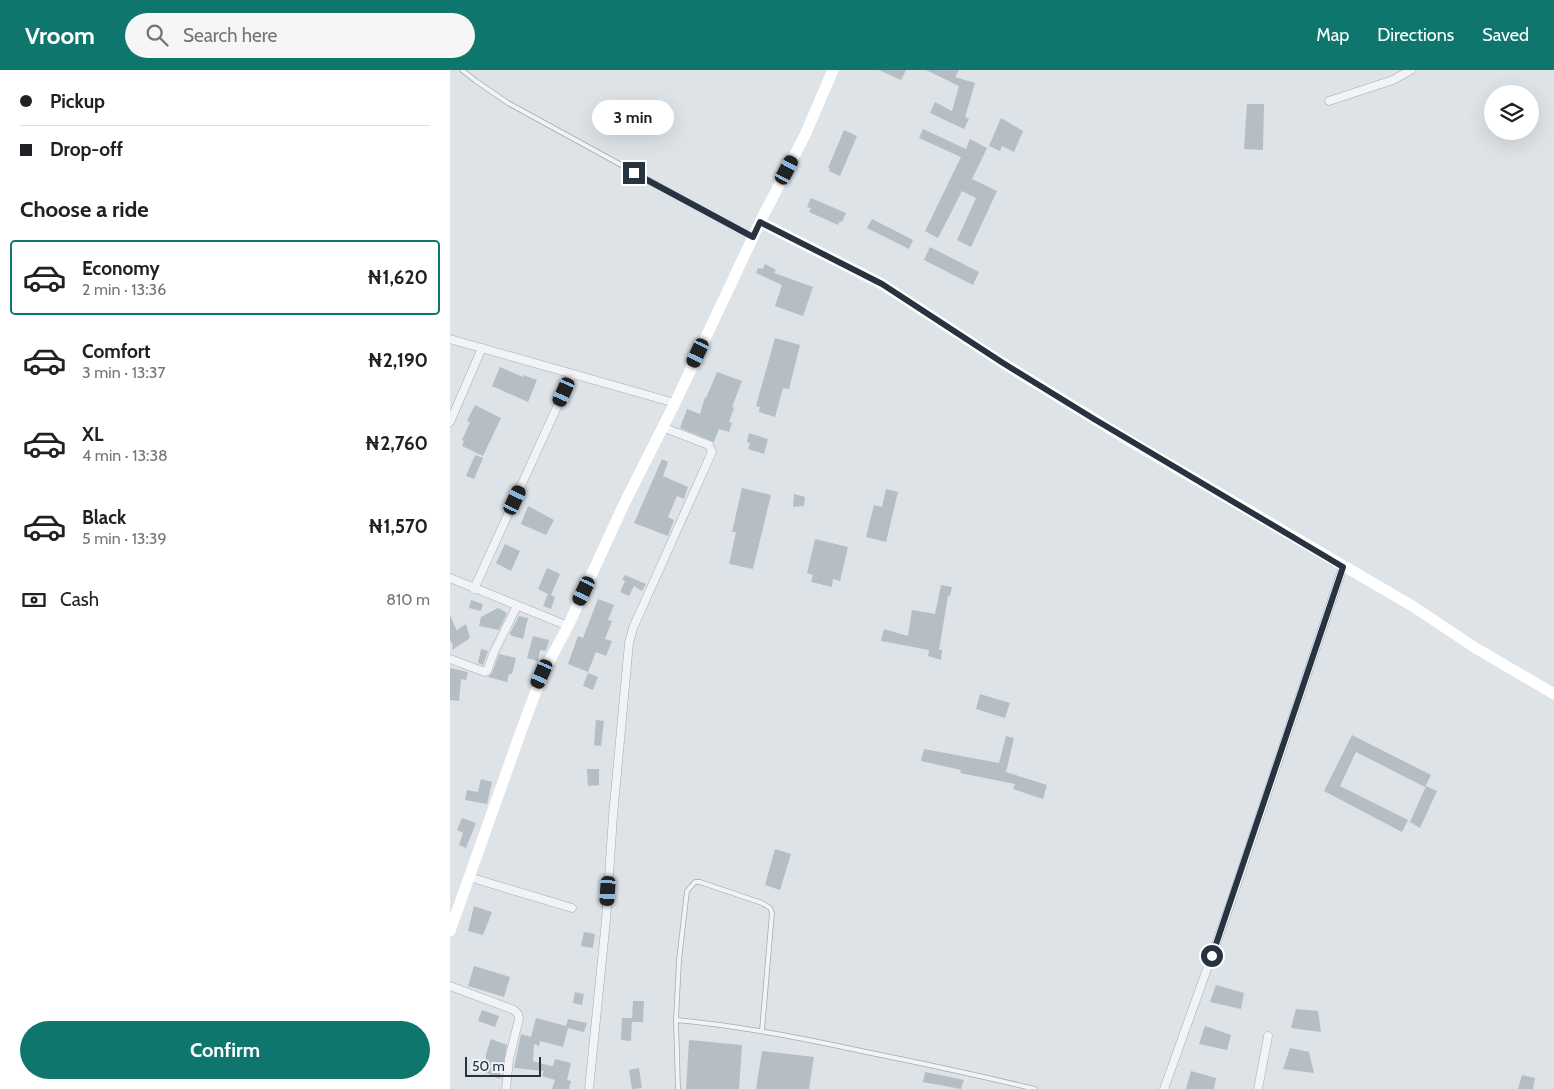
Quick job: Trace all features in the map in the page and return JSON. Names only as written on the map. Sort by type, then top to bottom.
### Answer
[{"type":"street","points":[[450,931],[535,692],[760,222],[805,135],[833,70]]},
{"type":"street","points":[[1329,101],[1393,80],[1411,70]]},
{"type":"street","points":[[760,222],[882,284],[1003,363],[1116,432],[1414,607],[1474,647],[1554,694]]},
{"type":"street","points":[[450,338],[675,403]]},
{"type":"street","points":[[450,422],[482,348]]},
{"type":"street","points":[[474,589],[572,374]]},
{"type":"street","points":[[589,1089],[606,920],[613,816],[629,643],[712,452],[709,445],[662,427]]},
{"type":"street","points":[[1164,1089],[1231,902],[1343,567]]},
{"type":"street","points":[[450,578],[568,626]]},
{"type":"street","points":[[450,660],[480,671],[487,671],[494,652],[517,606]]},
{"type":"street","points":[[469,877],[572,908]]},
{"type":"street","points":[[450,986],[514,1010],[518,1014],[519,1019],[509,1059],[506,1089]]},
{"type":"street","points":[[1258,1089],[1268,1036]]},
{"type":"lane","points":[[462,70],[508,103],[753,237]]},
{"type":"lane","points":[[678,1089],[676,1020],[679,960],[687,892],[695,882],[762,903],[770,908],[772,913],[762,1030]]},
{"type":"lane","points":[[676,1020],[762,1030],[976,1074],[1035,1089]]},
{"type":"building","points":[[879,70],[906,70],[901,80]]},
{"type":"building","points":[[926,70],[959,70],[955,77],[975,83],[965,117],[969,119],[964,129],[930,113],[935,102],[952,111],[959,86]]},
{"type":"building","points":[[1247,104],[1264,104],[1263,150],[1244,149]]},
{"type":"building","points":[[1001,118],[1023,131],[1014,152],[1002,146],[1000,151],[989,146]]},
{"type":"building","points":[[923,129],[966,149],[970,139],[987,148],[972,179],[997,191],[971,247],[957,240],[976,198],[962,191],[938,238],[925,231],[961,157],[919,138]]},
{"type":"building","points":[[844,130],[857,136],[840,176],[829,171],[830,169],[828,168]]},
{"type":"building","points":[[811,198],[846,213],[842,222],[840,221],[838,225],[809,212],[811,208],[807,207]]},
{"type":"building","points":[[872,219],[913,240],[909,249],[867,228]]},
{"type":"building","points":[[930,247],[979,272],[973,285],[924,260]]},
{"type":"building","points":[[765,264],[776,270],[774,273],[813,287],[803,316],[775,306],[782,285],[756,273],[758,268],[763,269]]},
{"type":"building","points":[[775,338],[800,345],[789,389],[783,388],[775,417],[759,412],[760,407],[756,406]]},
{"type":"building","points":[[500,367],[523,377],[523,375],[537,380],[528,402],[492,386]]},
{"type":"building","points":[[717,372],[742,381],[732,407],[734,408],[729,422],[732,423],[729,432],[719,429],[714,442],[680,428],[687,409],[700,414],[705,397]]},
{"type":"building","points":[[475,405],[501,418],[483,456],[462,446],[464,441],[462,440],[470,422],[467,421]]},
{"type":"building","points":[[749,433],[768,439],[764,454],[748,449],[750,443],[747,442]]},
{"type":"building","points":[[475,455],[483,458],[474,479],[466,476]]},
{"type":"building","points":[[662,459],[668,462],[663,476],[688,487],[684,499],[677,496],[668,517],[674,520],[668,536],[634,523]]},
{"type":"building","points":[[742,488],[771,495],[753,569],[729,564],[736,532],[732,532]]},
{"type":"building","points":[[886,489],[898,492],[886,542],[866,537],[874,505],[882,507]]},
{"type":"building","points":[[794,494],[805,497],[804,506],[793,507]]},
{"type":"building","points":[[528,506],[554,520],[546,535],[521,524]]},
{"type":"building","points":[[815,539],[848,547],[840,581],[833,579],[832,587],[811,582],[813,575],[807,573]]},
{"type":"building","points":[[505,544],[520,551],[511,571],[496,563]]},
{"type":"building","points":[[547,568],[560,574],[551,595],[555,597],[551,609],[543,606],[548,594],[538,589]]},
{"type":"building","points":[[625,575],[646,584],[642,591],[634,586],[629,596],[620,592],[625,581],[622,579]]},
{"type":"building","points":[[941,585],[952,587],[950,596],[948,596],[939,650],[942,650],[941,660],[928,656],[929,650],[881,641],[884,629],[908,636],[912,610],[935,614]]},
{"type":"building","points":[[598,599],[614,605],[608,620],[612,621],[605,639],[612,641],[606,656],[596,652],[588,672],[568,664],[578,636],[583,638]]},
{"type":"building","points":[[471,600],[483,604],[481,611],[469,608]]},
{"type":"building","points":[[498,608],[507,613],[499,630],[479,626],[481,617]]},
{"type":"building","points":[[450,615],[457,631],[466,624],[470,638],[452,650],[453,645],[450,640]]},
{"type":"building","points":[[519,616],[528,618],[523,639],[510,635]]},
{"type":"building","points":[[533,636],[549,640],[546,651],[540,650],[538,661],[527,658]]},
{"type":"building","points":[[481,649],[488,651],[483,665],[478,663]]},
{"type":"building","points":[[499,654],[516,658],[512,674],[509,674],[507,682],[488,677],[492,673]]},
{"type":"building","points":[[450,668],[468,672],[466,680],[461,679],[459,701],[450,700]]},
{"type":"building","points":[[588,673],[598,677],[593,690],[583,686]]},
{"type":"building","points":[[980,694],[1010,703],[1005,718],[976,709]]},
{"type":"building","points":[[596,720],[604,721],[601,746],[594,745]]},
{"type":"building","points":[[1352,735],[1431,775],[1425,787],[1356,752],[1340,786],[1408,820],[1402,832],[1324,791]]},
{"type":"building","points":[[1006,736],[1014,738],[1006,772],[1047,785],[1043,799],[1013,789],[1015,784],[960,773],[961,770],[921,761],[924,749],[999,763]]},
{"type":"building","points":[[587,769],[599,769],[599,785],[588,786]]},
{"type":"building","points":[[481,779],[492,782],[487,804],[465,800],[467,790],[478,792]]},
{"type":"building","points":[[1426,786],[1437,791],[1420,828],[1410,822]]},
{"type":"building","points":[[462,818],[476,823],[466,848],[459,845],[463,833],[457,830]]},
{"type":"building","points":[[775,849],[791,854],[780,890],[765,885]]},
{"type":"building","points":[[474,906],[492,912],[483,935],[468,931]]},
{"type":"building","points":[[584,932],[595,934],[593,948],[581,946]]},
{"type":"building","points":[[474,966],[510,977],[504,997],[468,986]]},
{"type":"building","points":[[1216,985],[1244,993],[1241,1009],[1210,1002]]},
{"type":"building","points":[[575,992],[584,994],[582,1005],[573,1003]]},
{"type":"building","points":[[633,1001],[644,1001],[643,1022],[632,1022]]},
{"type":"building","points":[[1296,1009],[1318,1011],[1321,1032],[1291,1028]]},
{"type":"building","points":[[482,1010],[499,1016],[495,1027],[478,1021]]},
{"type":"building","points":[[536,1018],[566,1026],[568,1019],[587,1023],[584,1032],[568,1028],[563,1047],[540,1041],[539,1046],[534,1044],[533,1061],[551,1066],[553,1066],[555,1059],[571,1063],[567,1080],[571,1081],[569,1089],[552,1089],[555,1080],[542,1076],[544,1071],[514,1068],[521,1034],[531,1037]]},
{"type":"building","points":[[622,1018],[632,1018],[631,1041],[621,1040]]},
{"type":"building","points":[[1205,1026],[1231,1035],[1227,1050],[1199,1044]]},
{"type":"building","points":[[491,1039],[507,1045],[503,1067],[501,1066],[500,1079],[485,1072],[486,1054]]},
{"type":"building","points":[[689,1040],[742,1045],[739,1089],[686,1089]]},
{"type":"building","points":[[1290,1048],[1309,1052],[1314,1073],[1283,1069]]},
{"type":"building","points":[[762,1051],[814,1057],[809,1089],[756,1089]]},
{"type":"building","points":[[639,1068],[642,1088],[632,1089],[629,1070]]},
{"type":"building","points":[[1191,1071],[1216,1078],[1214,1089],[1186,1089]]},
{"type":"building","points":[[925,1072],[964,1080],[961,1089],[923,1082]]},
{"type":"building","points":[[1522,1075],[1535,1078],[1533,1089],[1518,1089]]},
{"type":"route","points":[[634,173],[753,237],[760,222],[882,284],[1003,363],[1094,419],[1267,520],[1343,567],[1212,956]]}]
